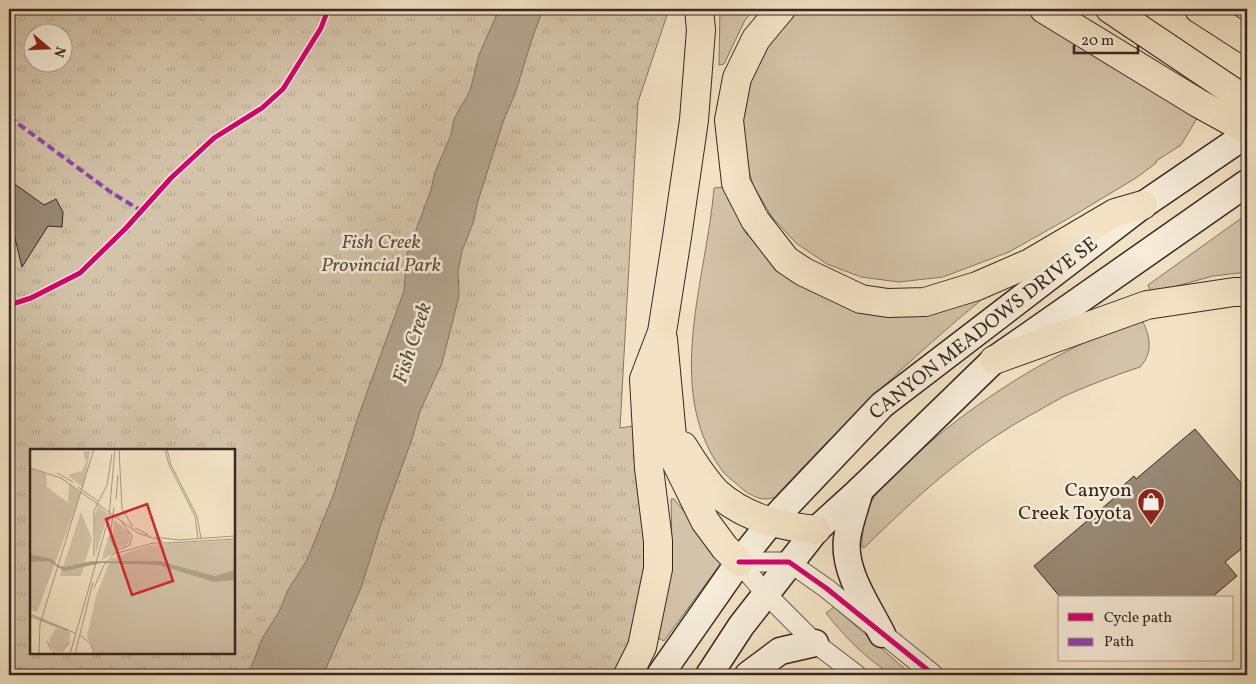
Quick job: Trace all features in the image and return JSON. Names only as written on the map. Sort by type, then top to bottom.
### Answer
[{"type":"highway","points":[[628,675],[642,647],[658,568],[658,541],[649,468],[644,380],[662,332],[694,120],[701,30],[699,9]]},
{"type":"highway","points":[[780,9],[756,39],[737,78],[729,120],[736,183],[755,220],[786,260],[804,272],[861,299],[888,303],[925,302],[977,286],[1030,263],[1114,213],[1143,204]]},
{"type":"highway","points":[[1044,9],[1198,103],[1247,130]]},
{"type":"highway","points":[[1110,9],[1247,101]]},
{"type":"highway","points":[[1199,9],[1247,40]]},
{"type":"highway","points":[[994,360],[1147,305],[1234,292],[1247,292]]},
{"type":"highway","points":[[662,332],[674,458],[705,521],[725,548],[739,562]]},
{"type":"highway","points":[[670,426],[697,468],[716,492],[735,506],[751,515],[787,527],[816,530]]},
{"type":"main road","name":"CANYON MEADOWS DRIVE SE","points":[[660,675],[739,562],[772,522],[882,405],[1143,204],[1247,134]]},
{"type":"main road","name":"CANYON MEADOWS DRIVE SE","points":[[709,675],[741,626],[789,562],[816,530],[994,360],[1247,183]]},
{"type":"main road","points":[[860,490],[847,540],[848,561],[859,590],[882,634]]},
{"type":"main road","points":[[748,675],[780,651],[815,643]]},
{"type":"street","points":[[739,562],[789,562],[826,588],[934,675]]},
{"type":"street","points":[[739,562],[766,594],[815,643],[857,675]]},
{"type":"green space","name":"Fish Creek Provincial Park","points":[[9,9],[669,9],[638,102],[620,428],[633,426],[647,556],[639,613],[617,675],[9,675]]},
{"type":"green space","points":[[720,9],[755,9],[745,20],[724,64],[719,65]]},
{"type":"green space","points":[[793,9],[1027,9],[1199,115],[1181,145],[1156,161],[1156,163],[1136,178],[1009,252],[943,277],[899,282],[861,277],[827,264],[796,243],[772,217],[753,185],[743,150],[741,110],[749,75],[784,16]]},
{"type":"green space","points":[[726,187],[747,235],[752,232],[824,289],[986,296],[903,368],[825,444],[775,497],[770,499],[750,494],[723,471],[704,438],[694,404],[691,368],[698,295],[714,188]]},
{"type":"green space","points":[[1243,217],[1245,220],[1247,219],[1247,272],[1213,276],[1151,293],[1148,285]]},
{"type":"green space","points":[[1141,318],[1147,331],[1149,349],[1140,367],[1065,396],[988,441],[924,491],[864,548],[862,547],[864,521],[868,508],[875,496],[896,472],[945,430],[998,391],[1025,374],[1081,344]]},
{"type":"green space","points":[[671,499],[674,499],[721,557],[721,563],[664,641],[655,637],[672,548]]},
{"type":"green space","points":[[834,607],[912,675],[894,675],[865,655],[826,613]]},
{"type":"water","name":"Fish Creek","points":[[499,9],[543,9],[515,94],[504,119],[473,223],[462,251],[458,272],[459,296],[442,363],[420,411],[361,588],[323,675],[244,675],[252,665],[263,637],[279,612],[288,590],[307,560],[334,493],[358,417],[404,291],[407,254],[431,190],[435,172],[451,135],[454,119],[470,91],[479,55]]},
{"type":"building","points":[[9,180],[44,205],[56,199],[63,212],[62,227],[48,226],[22,267],[9,214]]},
{"type":"building","points":[[1195,429],[1247,490],[1247,532],[1240,538],[1246,545],[1225,562],[1237,576],[1213,596],[1059,596],[1034,566],[1120,493],[1118,490],[1134,476],[1136,479]]},
{"type":"marked path","points":[[9,117],[112,193],[142,211]]},
{"type":"cycle path","points":[[9,305],[31,298],[80,273],[126,228],[171,178],[214,138],[262,108],[283,89],[321,28],[328,9]]},
{"type":"cycle path","points":[[739,562],[789,562],[826,588],[934,675]]},
{"type":"place","name":"Canyon Creek Toyota","points":[[1151,526]]}]
